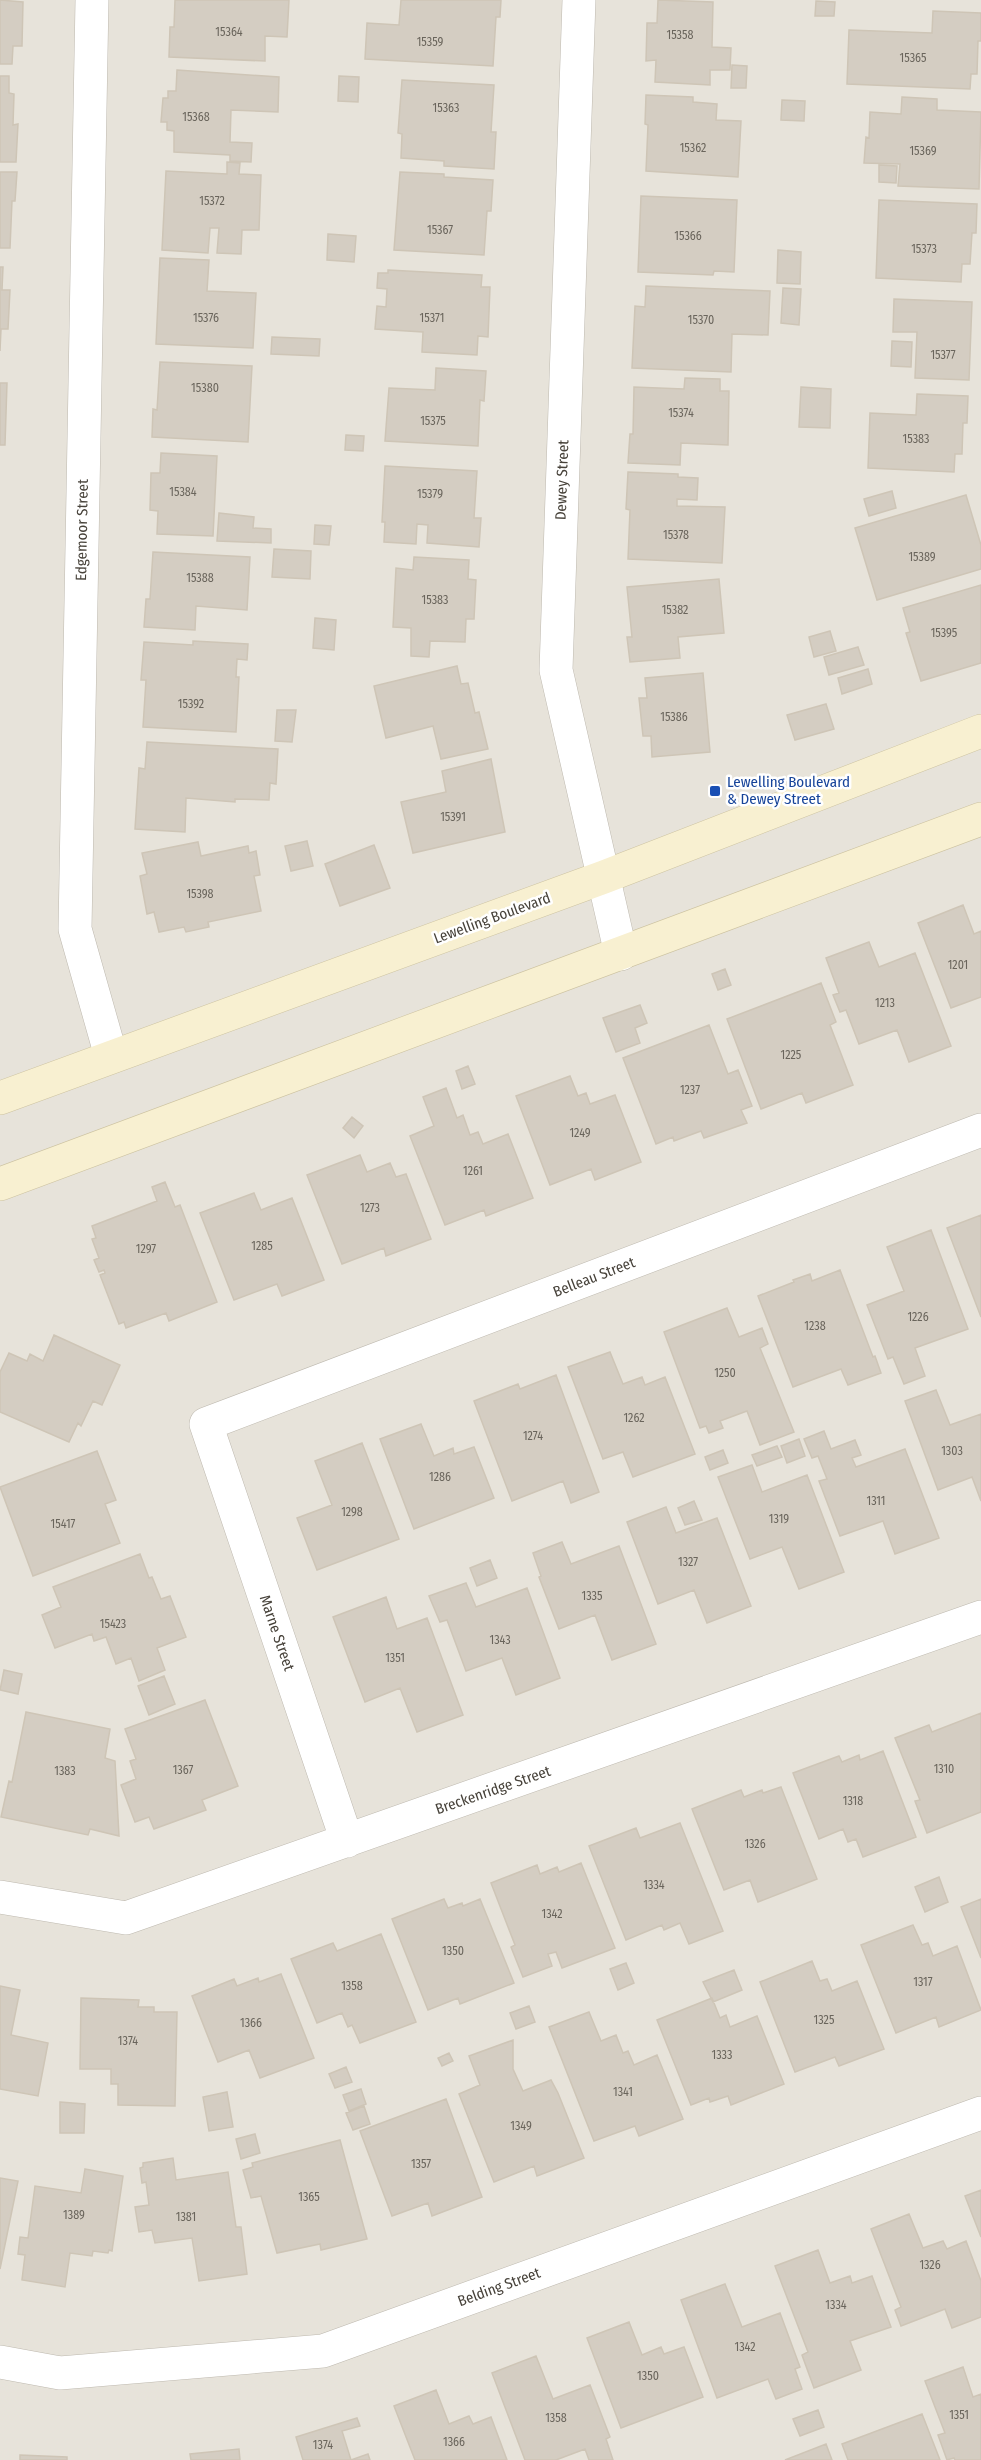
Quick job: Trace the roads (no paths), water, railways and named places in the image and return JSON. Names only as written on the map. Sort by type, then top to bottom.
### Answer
[{"type":"main road","name":"Lewelling Boulevard","points":[[0,1098],[604,877],[981,731]]},
{"type":"main road","points":[[0,1184],[981,819]]},
{"type":"street","name":"Edgemoor Street","points":[[92,0],[75,929],[111,1056]]},
{"type":"street","name":"Dewey Street","points":[[579,0],[556,669],[621,954]]},
{"type":"street","name":"Belleau Street","points":[[206,1424],[981,1130]]},
{"type":"street","name":"Marne Street","points":[[206,1424],[347,1841]]},
{"type":"street","name":"Breckenridge Street","points":[[0,1897],[126,1918],[981,1617]]},
{"type":"street","name":"Belding Street","points":[[0,2362],[60,2373],[323,2351],[981,2113]]},
{"type":"place","name":"Lewelling Boulevard & Dewey Street","points":[[715,791]]}]
